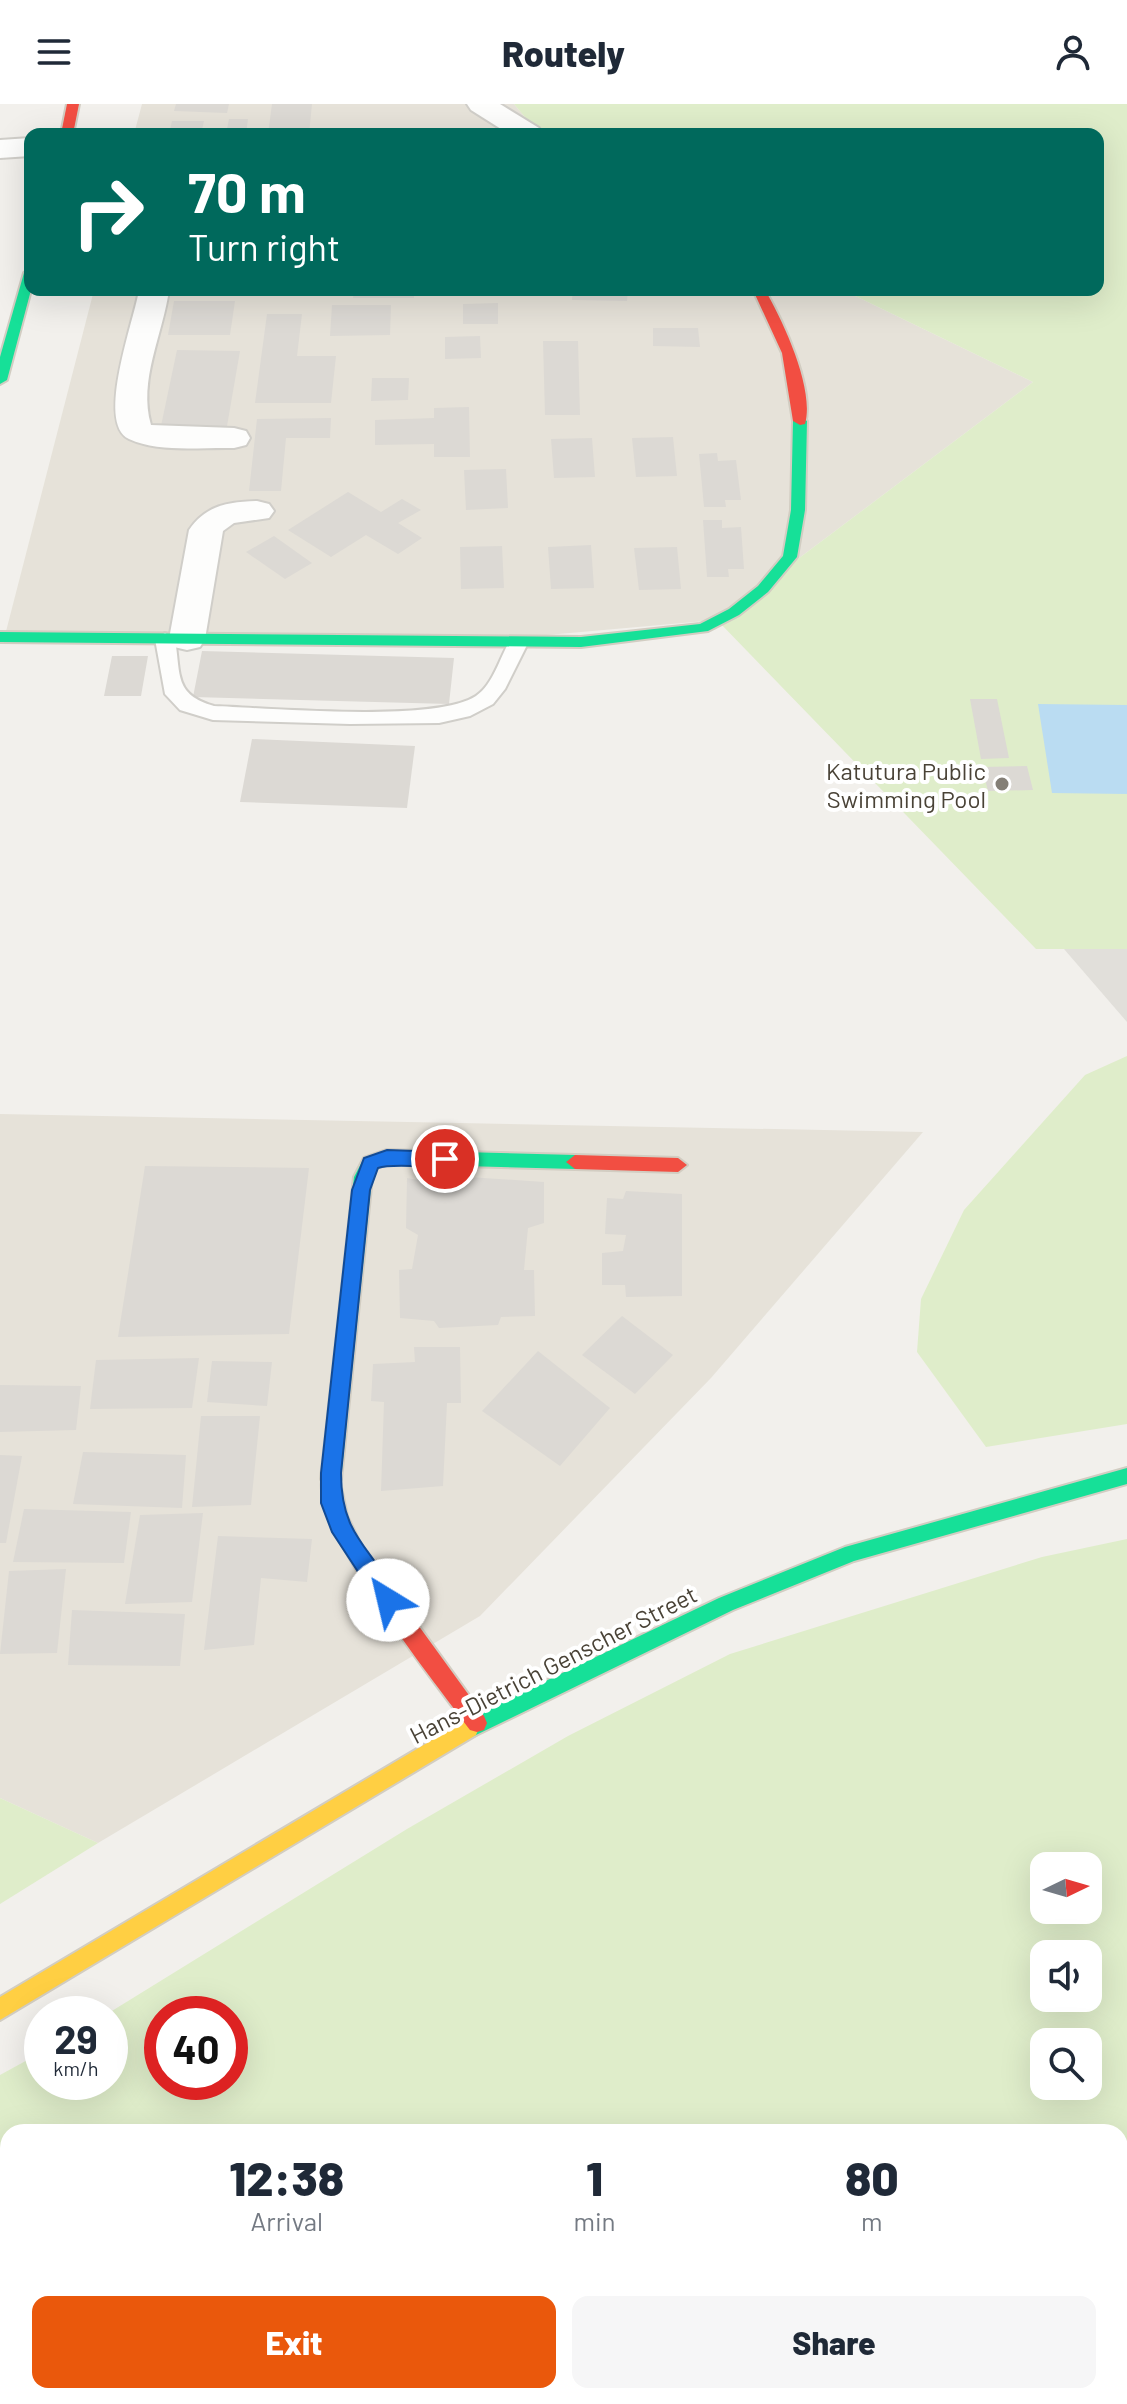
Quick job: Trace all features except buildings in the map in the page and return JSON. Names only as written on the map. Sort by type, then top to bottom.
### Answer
[{"type":"street","points":[[68,128],[73,104]]},
{"type":"street","points":[[481,104],[519,128]]},
{"type":"street","points":[[0,149],[24,147]]},
{"type":"street","points":[[0,380],[24,294]]},
{"type":"street","points":[[153,296],[131,390],[130,415],[137,431],[157,437],[234,438]]},
{"type":"street","points":[[0,637],[518,643],[581,642],[703,628],[734,612],[754,597],[790,557],[798,510],[802,446],[798,382],[780,325],[763,296]]},
{"type":"street","points":[[176,639],[206,530],[212,519],[225,513],[257,511]]},
{"type":"street","points":[[477,1723],[356,1555],[341,1532],[331,1503],[331,1473],[363,1177],[370,1163],[387,1157],[678,1165]]},
{"type":"street","name":"Hans-Dietrich Genscher Street","points":[[0,2009],[477,1723],[726,1604],[852,1553],[1127,1476]]},
{"type":"lane","points":[[176,639],[175,694],[187,705],[213,713],[350,717],[439,716],[463,711],[486,699],[498,684],[518,643]]},
{"type":"shaded area","points":[[142,104],[514,104],[534,128],[136,128]]},
{"type":"shaded area","points":[[92,296],[855,296],[1033,382],[717,620],[513,638],[3,643]]},
{"type":"shaded area","points":[[1064,949],[1127,949],[1127,1022]]},
{"type":"shaded area","points":[[0,1114],[923,1132],[711,1378],[480,1616],[98,1843],[0,1798]]},
{"type":"green space","name":"Katutura Public Swimming Pool","points":[[514,104],[1127,104],[1127,949],[1036,949],[717,620],[1033,382],[855,296],[1104,296],[1104,128],[534,128]]},
{"type":"green space","points":[[1127,1056],[1127,1424],[986,1447],[917,1352],[921,1299],[964,1210],[1085,1075]]},
{"type":"green space","points":[[1127,1539],[1127,2124],[0,2124],[0,2075],[24,2062],[24,2100],[128,2100],[128,2001],[407,1829],[568,1736],[730,1654],[1042,1557]]},
{"type":"green space","points":[[0,1798],[98,1843],[0,1904]]},
{"type":"water","points":[[1038,704],[1127,705],[1127,794],[1052,793]]},
{"type":"traffic: fast","points":[[0,380],[24,294]]},
{"type":"traffic: fast","points":[[0,637],[581,642],[703,628],[734,612],[763,589],[790,557],[798,510],[800,421]]},
{"type":"traffic: fast","points":[[331,1479],[363,1177],[370,1163],[387,1157],[575,1162]]},
{"type":"traffic: fast","points":[[469,1728],[726,1604],[852,1553],[1127,1476]]},
{"type":"traffic: slow","points":[[0,2009],[469,1728]]},
{"type":"traffic: jam","points":[[68,128],[73,104]]},
{"type":"traffic: jam","points":[[762,296],[788,353],[800,421]]},
{"type":"traffic: jam","points":[[575,1162],[678,1165]]},
{"type":"traffic: jam","points":[[331,1479],[337,1516],[356,1555],[477,1723]]},
{"type":"place","name":"Katutura Public Swimming Pool","points":[[1002,784]]},
{"type":"route","points":[[388,1600],[341,1532],[331,1503],[331,1473],[361,1190],[370,1163],[387,1157],[445,1159]]}]
